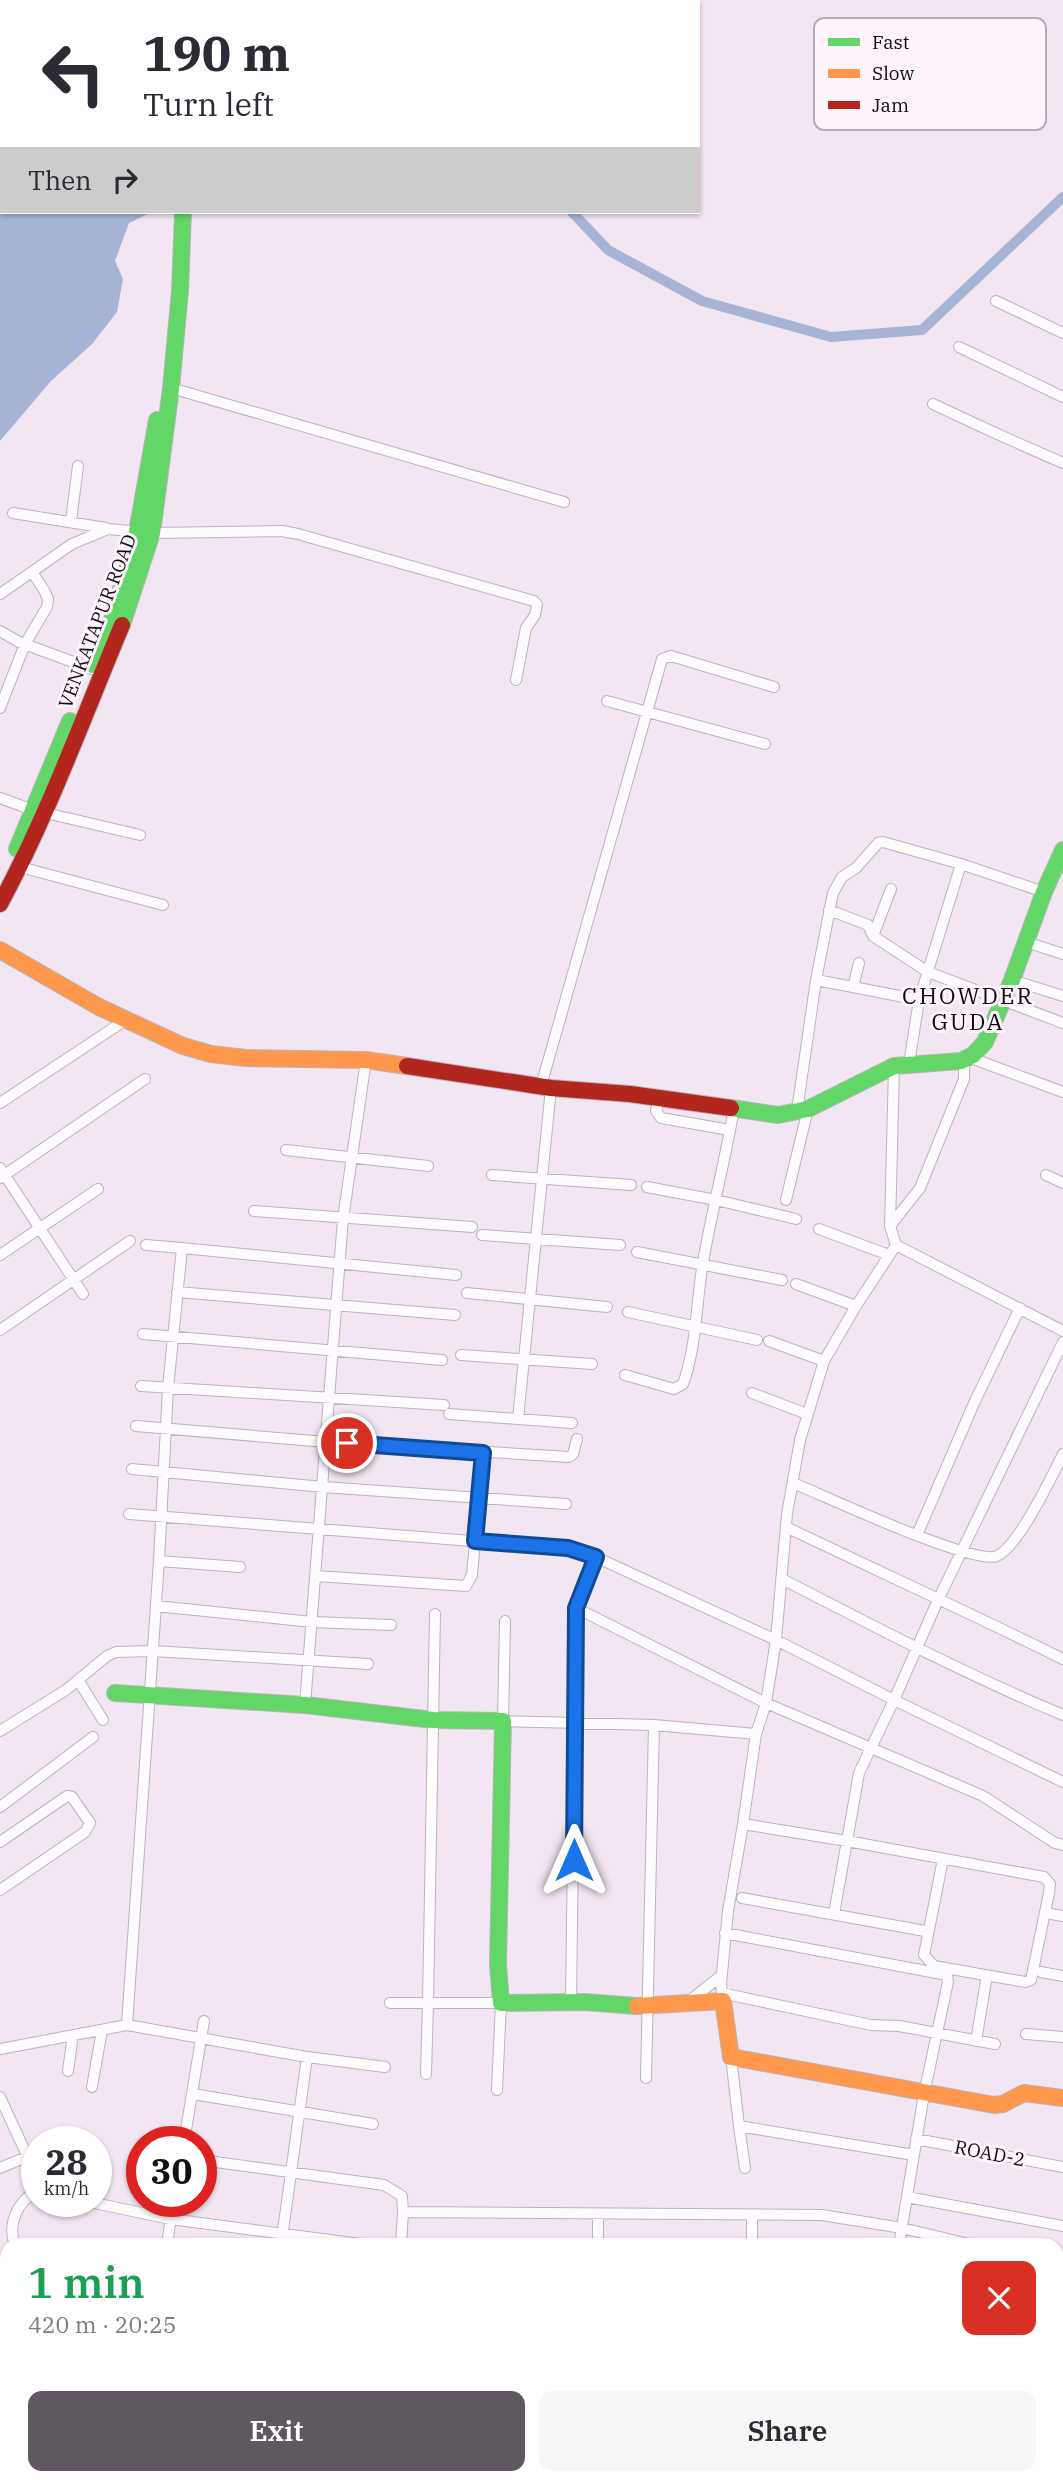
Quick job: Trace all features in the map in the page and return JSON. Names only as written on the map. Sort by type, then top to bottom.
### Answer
[{"type":"main road","points":[[0,883],[39,811],[144,533],[172,292],[173,214]]},
{"type":"main road","name":"VENKATAPUR ROAD","points":[[0,904],[20,867],[39,811],[122,624],[144,533],[171,388],[180,291],[183,214]]},
{"type":"main road","points":[[0,950],[99,1007],[183,1046],[211,1054],[246,1058],[366,1060],[546,1087],[659,1098],[779,1115],[803,1110],[901,1065],[936,1064],[966,1058],[985,1042],[1012,980],[1044,892],[1060,868],[1063,850]]},
{"type":"main road","points":[[115,1693],[305,1705],[433,1720],[503,1721],[498,1964],[501,2003],[649,2005],[687,2003],[722,1997],[731,2057],[994,2105],[1003,2104],[1024,2093],[1063,2098]]},
{"type":"street","points":[[996,301],[1063,333]]},
{"type":"street","points":[[958,347],[1063,397]]},
{"type":"street","points":[[171,388],[564,502]]},
{"type":"street","points":[[933,404],[1063,463]]},
{"type":"street","points":[[71,521],[78,466]]},
{"type":"street","points":[[13,513],[144,533],[282,531],[534,601],[537,605],[526,628],[516,680]]},
{"type":"street","points":[[0,594],[72,544],[108,529]]},
{"type":"street","points":[[0,708],[24,644],[47,607],[48,599],[32,572]]},
{"type":"street","points":[[0,631],[24,644],[92,669]]},
{"type":"street","points":[[518,1419],[538,1239],[546,1087],[659,663],[664,656],[671,656],[774,687]]},
{"type":"street","points":[[607,701],[765,744]]},
{"type":"street","points":[[0,798],[39,811],[140,835]]},
{"type":"street","points":[[786,1200],[803,1110],[816,980],[833,893],[842,877],[856,868],[878,843],[897,844],[1044,892]]},
{"type":"street","points":[[961,864],[901,1065],[890,1226],[892,1250],[824,1361],[807,1414],[786,1527],[776,1640],[766,1703],[755,1734],[725,1933],[722,1997],[871,2025],[899,2026],[995,2044]]},
{"type":"street","points":[[20,867],[163,905]]},
{"type":"street","points":[[873,936],[891,889]]},
{"type":"street","points":[[829,911],[867,925],[873,936],[928,972],[1063,1023]]},
{"type":"street","points":[[1026,942],[1063,954]]},
{"type":"street","points":[[853,987],[859,963]]},
{"type":"street","points":[[816,980],[919,1000]]},
{"type":"street","points":[[1012,980],[1063,996]]},
{"type":"street","points":[[0,1103],[127,1019]]},
{"type":"street","points":[[890,1226],[920,1188],[964,1079],[966,1058],[1063,1092]]},
{"type":"street","points":[[305,1705],[343,1219],[366,1060]]},
{"type":"street","points":[[83,1294],[2,1174],[145,1079]]},
{"type":"street","points":[[659,1098],[656,1111],[661,1118],[730,1130]]},
{"type":"street","points":[[625,1375],[679,1388],[683,1384],[696,1326],[702,1264],[734,1109]]},
{"type":"street","points":[[286,1150],[428,1166]]},
{"type":"street","points":[[492,1175],[631,1185]]},
{"type":"street","points":[[1046,1175],[1063,1183]]},
{"type":"street","points":[[647,1187],[796,1219]]},
{"type":"street","points":[[0,1255],[98,1189]]},
{"type":"street","points":[[254,1211],[472,1227]]},
{"type":"street","points":[[819,1229],[892,1250],[1020,1308],[1063,1331]]},
{"type":"street","points":[[482,1234],[620,1245]]},
{"type":"street","points":[[0,1330],[130,1241]]},
{"type":"street","points":[[146,1245],[456,1275]]},
{"type":"street","points":[[127,2025],[162,1516],[168,1388],[182,1248]]},
{"type":"street","points":[[637,1252],[782,1280]]},
{"type":"street","points":[[796,1284],[856,1306]]},
{"type":"street","points":[[177,1292],[455,1315]]},
{"type":"street","points":[[467,1293],[607,1307]]},
{"type":"street","points":[[917,1535],[975,1401],[1020,1308]]},
{"type":"street","points":[[628,1312],[757,1340]]},
{"type":"street","points":[[143,1334],[442,1360]]},
{"type":"street","points":[[769,1342],[824,1361]]},
{"type":"street","points":[[834,1914],[859,1773],[960,1552],[1063,1342]]},
{"type":"street","points":[[461,1354],[592,1364]]},
{"type":"street","points":[[141,1386],[328,1398],[572,1423]]},
{"type":"street","points":[[752,1394],[807,1414]]},
{"type":"street","points":[[136,1426],[326,1442],[569,1457],[573,1454],[577,1439]]},
{"type":"street","points":[[316,1576],[466,1586],[472,1575],[483,1453]]},
{"type":"street","points":[[793,1483],[960,1552],[985,1558],[999,1556],[1018,1534],[1038,1504],[1063,1454]]},
{"type":"street","points":[[132,1469],[323,1487],[566,1504]]},
{"type":"street","points":[[129,1514],[320,1531],[568,1548],[596,1557],[776,1640],[1063,1782]]},
{"type":"street","points":[[786,1527],[938,1600],[1029,1640],[1063,1659]]},
{"type":"street","points":[[571,2003],[576,1608],[596,1557]]},
{"type":"street","points":[[159,1561],[240,1567]]},
{"type":"street","points":[[782,1579],[916,1648],[1063,1715]]},
{"type":"street","points":[[156,1606],[312,1622],[391,1625]]},
{"type":"street","points":[[576,1608],[766,1703],[983,1796],[1055,1843],[1063,1845]]},
{"type":"street","points":[[425,2074],[435,1614]]},
{"type":"street","points":[[505,1621],[503,1721],[654,1725],[755,1734]]},
{"type":"street","points":[[0,1731],[116,1652],[153,1651],[368,1664]]},
{"type":"street","points":[[78,1680],[103,1720]]},
{"type":"street","points":[[646,2078],[654,1725]]},
{"type":"street","points":[[0,1807],[93,1737]]},
{"type":"street","points":[[0,1842],[67,1796],[72,1797],[90,1823],[85,1832],[0,1890]]},
{"type":"street","points":[[743,1824],[1030,1873],[1044,1877],[1049,1884],[1031,1980],[1018,1981],[934,1966],[927,1961],[924,1955],[943,1859]]},
{"type":"street","points":[[742,1898],[925,1931]]},
{"type":"street","points":[[725,1933],[947,1975],[948,1982],[924,2094],[900,2238]]},
{"type":"street","points":[[1041,1972],[1063,1976]]},
{"type":"street","points":[[687,2003],[722,1975]]},
{"type":"street","points":[[976,2041],[986,1981]]},
{"type":"street","points":[[390,2003],[501,2003],[497,2090]]},
{"type":"street","points":[[187,2126],[204,2021]]},
{"type":"street","points":[[0,2049],[127,2025],[307,2057],[385,2067]]},
{"type":"street","points":[[92,2087],[102,2030]]},
{"type":"street","points":[[1026,2034],[1063,2037]]},
{"type":"street","points":[[68,2071],[73,2035]]},
{"type":"street","points":[[282,2238],[307,2057]]},
{"type":"street","points":[[731,2057],[745,2168]]},
{"type":"street","points":[[193,2094],[373,2124]]},
{"type":"street","points":[[0,2097],[21,2140]]},
{"type":"street","points":[[739,2126],[914,2155]]},
{"type":"street","name":"ROAD-2","points":[[916,2139],[1063,2167]]},
{"type":"street","points":[[0,2168],[21,2160]]},
{"type":"street","points":[[217,2162],[384,2185],[402,2196],[401,2238]]},
{"type":"street","points":[[907,2197],[1063,2225]]},
{"type":"street","points":[[12,2238],[14,2218],[21,2203]]},
{"type":"street","points":[[112,2207],[271,2238]]},
{"type":"street","points":[[403,2212],[822,2215],[944,2238]]},
{"type":"street","points":[[598,2214],[598,2238]]},
{"type":"street","points":[[752,2215],[752,2238]]},
{"type":"street","points":[[168,2238],[170,2219]]},
{"type":"water","points":[[0,214],[148,214],[129,223],[115,261],[123,279],[117,312],[92,344],[51,381],[0,441]]},
{"type":"waterway","points":[[574,214],[608,250],[702,301],[831,337],[922,330],[1063,197]]},
{"type":"traffic: fast","points":[[122,625],[152,533],[171,388],[180,291],[183,214]]},
{"type":"traffic: fast","points":[[93,665],[113,617],[137,532],[157,420]]},
{"type":"traffic: fast","points":[[17,849],[70,721]]},
{"type":"traffic: fast","points":[[731,1108],[778,1115],[808,1109],[894,1066],[961,1061],[973,1055],[985,1042],[1063,850]]},
{"type":"traffic: fast","points":[[115,1693],[305,1705],[433,1720],[503,1721],[498,1964],[501,2003],[584,2002],[637,2006]]},
{"type":"traffic: slow","points":[[0,950],[99,1007],[183,1046],[211,1054],[246,1058],[366,1060],[407,1066]]},
{"type":"traffic: slow","points":[[637,2006],[723,2001],[731,2057],[994,2105],[1003,2104],[1024,2093],[1063,2098]]},
{"type":"traffic: jam","points":[[0,904],[49,801],[122,625]]},
{"type":"traffic: jam","points":[[407,1066],[551,1088],[630,1094],[731,1108]]},
{"type":"district","name":"CHOWDER GUDA","points":[[968,1009]]},
{"type":"route","points":[[347,1443],[483,1453],[475,1541],[568,1548],[596,1557],[576,1608],[574,1860]]}]
